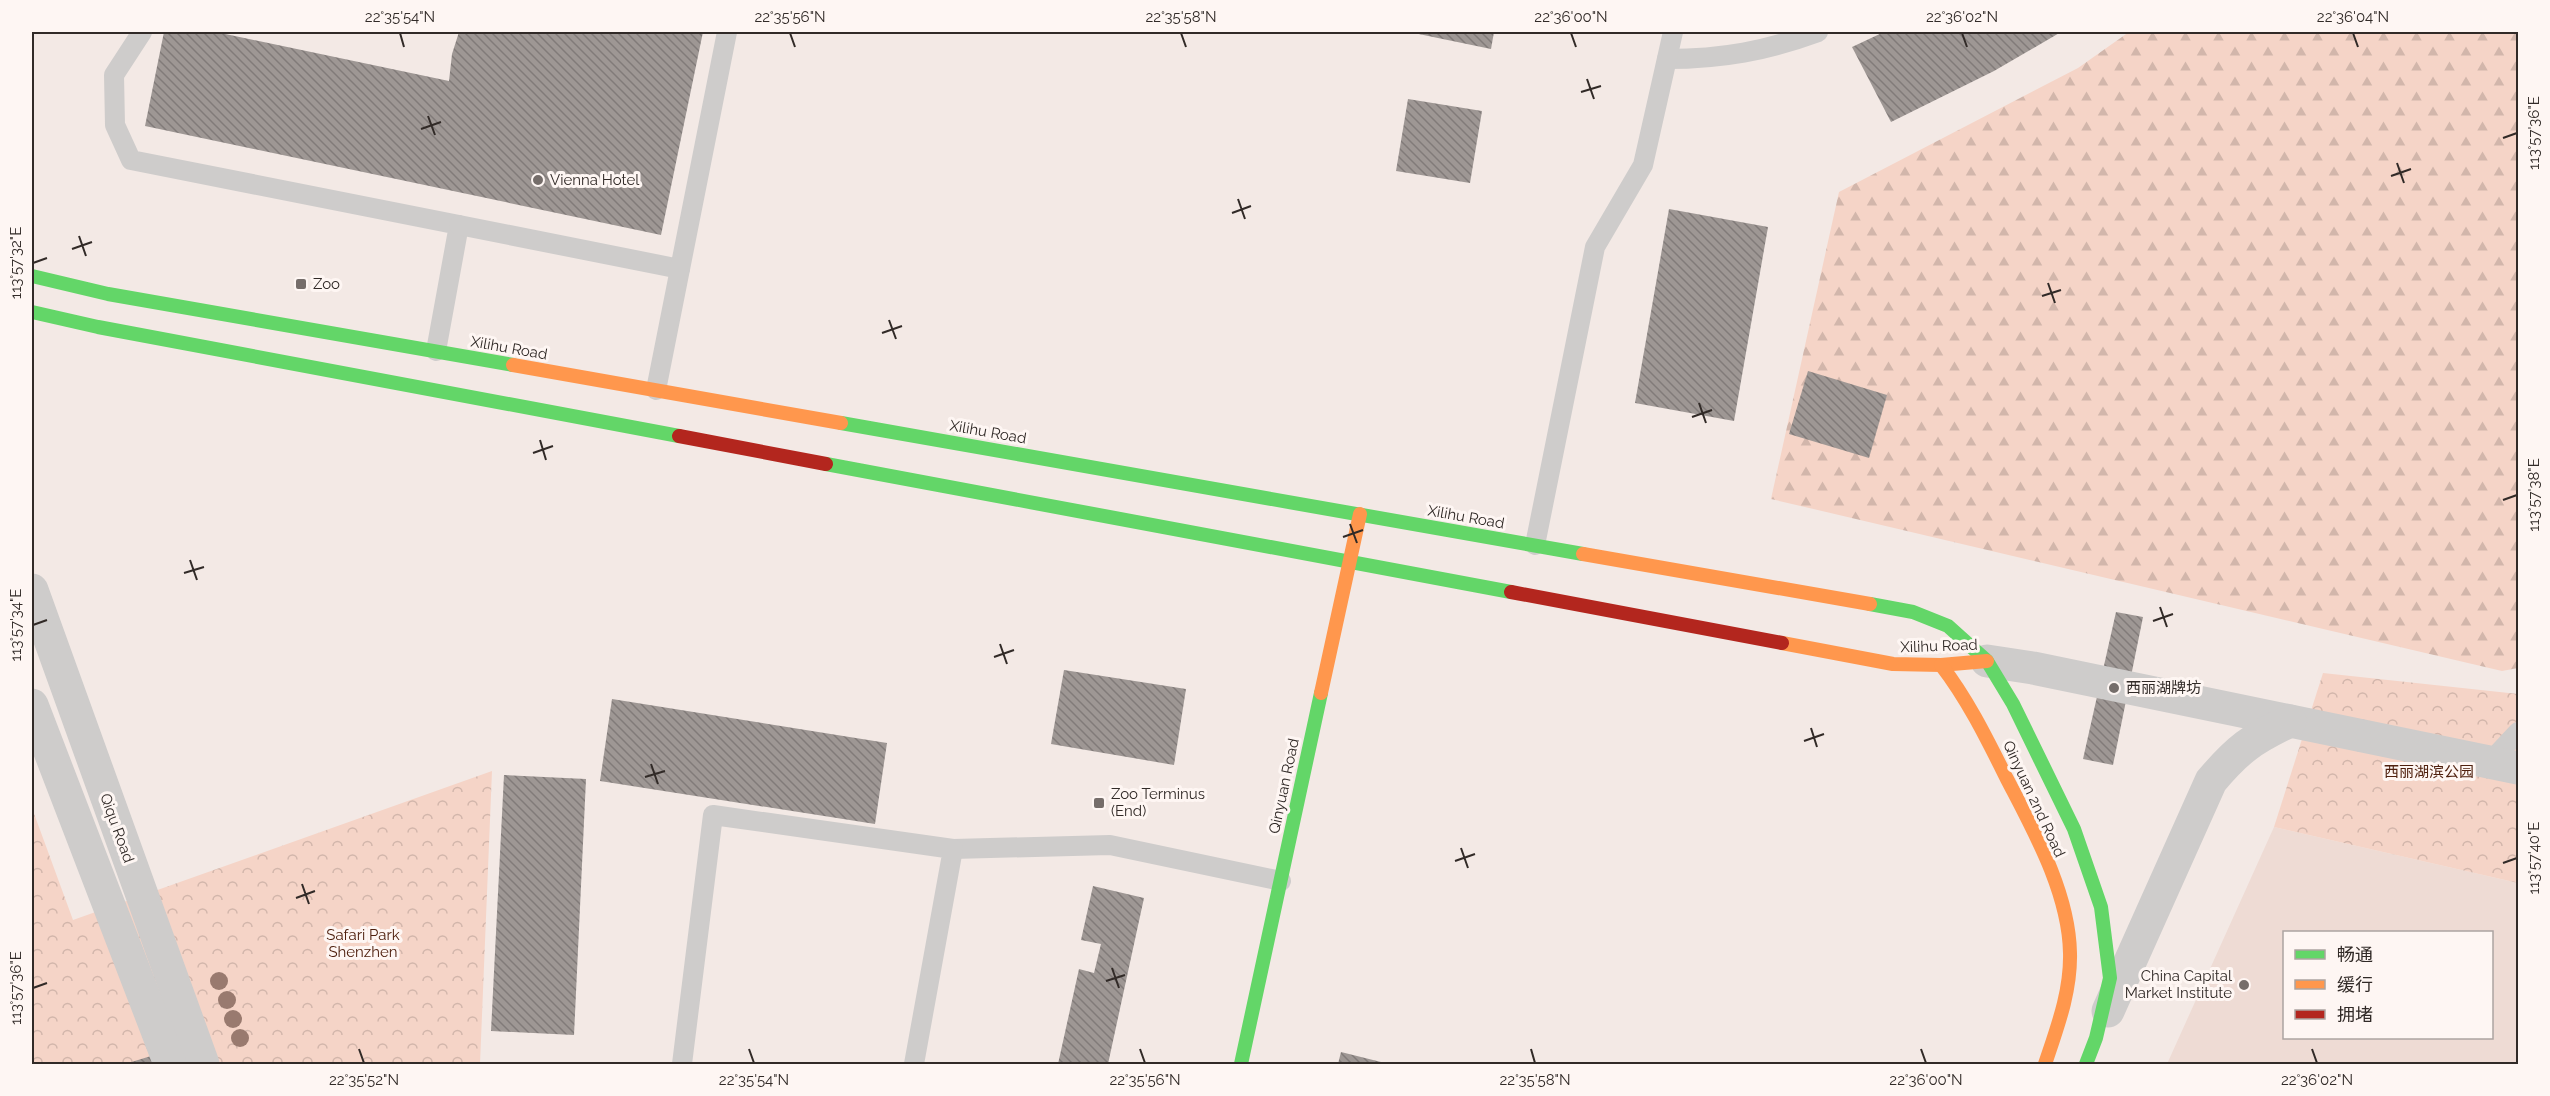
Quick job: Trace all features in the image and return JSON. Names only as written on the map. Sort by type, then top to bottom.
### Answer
[{"type":"street","name":"Xilihu Road","points":[[32,276],[108,294],[1913,612],[1948,626],[1987,661]]},
{"type":"street","name":"Xilihu Road","points":[[32,312],[110,329],[1893,664],[1941,665],[1987,661]]},
{"type":"street","name":"Qinyuan Road","points":[[1241,1065],[1360,514]]},
{"type":"street","name":"Qiqu Road","points":[[32,590],[203,1065]]},
{"type":"street","points":[[1987,661],[2033,668],[2504,766]]},
{"type":"street","name":"Qinyuan 2nd Road","points":[[1987,661],[2013,704],[2074,829],[2101,907],[2110,978],[2091,1051]]},
{"type":"street","name":"Qinyuan 2nd Road","points":[[1941,665],[1964,694],[2038,839],[2061,899],[2070,953],[2065,1004],[2045,1065]]},
{"type":"street","points":[[32,705],[170,1065]]},
{"type":"street","points":[[2091,1051],[2211,781],[2232,756],[2254,738],[2290,721]]},
{"type":"lane","points":[[141,32],[114,75],[115,125],[131,160],[680,269]]},
{"type":"lane","points":[[656,390],[727,32]]},
{"type":"lane","points":[[1535,545],[1595,247],[1643,165],[1673,32]]},
{"type":"lane","points":[[1667,59],[1708,59],[1747,54],[1818,32]]},
{"type":"lane","points":[[436,351],[459,225]]},
{"type":"lane","points":[[2504,766],[2518,732]]},
{"type":"lane","points":[[682,1065],[713,815],[953,849],[1110,845],[1281,881]]},
{"type":"lane","points":[[914,1065],[953,849]]},
{"type":"shaded area","name":"China Capital Market Institute","points":[[2274,827],[2518,883],[2518,1064],[2167,1064]]},
{"type":"green space","points":[[2129,32],[2518,32],[2518,668],[2502,671],[1771,499],[1839,192],[2078,68]]},
{"type":"green space","name":"西丽湖滨公园","points":[[2323,673],[2518,694],[2518,883],[2274,827]]},
{"type":"green space","name":"Safari Park Shenzhen","points":[[492,771],[480,1064],[32,1064],[32,808],[73,920]]},
{"type":"building","name":"Vienna Hotel","points":[[164,32],[216,32],[449,81],[452,54],[459,32],[703,32],[661,235],[145,126]]},
{"type":"building","points":[[1409,32],[1494,32],[1491,49]]},
{"type":"building","points":[[1884,32],[2061,32],[1994,71],[1891,122],[1852,47]]},
{"type":"building","points":[[1408,99],[1482,111],[1470,183],[1396,171]]},
{"type":"building","points":[[1669,209],[1768,227],[1734,421],[1635,403]]},
{"type":"building","points":[[1808,371],[1887,395],[1869,458],[1789,434]]},
{"type":"building","name":"西丽湖牌坊","points":[[2116,612],[2143,617],[2113,765],[2083,759]]},
{"type":"building","points":[[1064,670],[1186,689],[1174,765],[1051,744]]},
{"type":"building","points":[[612,699],[887,743],[875,824],[600,781]]},
{"type":"building","points":[[504,775],[586,779],[574,1035],[491,1031]]},
{"type":"building","points":[[1093,886],[1144,898],[1108,1064],[1058,1064],[1079,969],[1094,973],[1101,944],[1081,940]]},
{"type":"building","points":[[1341,1052],[1389,1064],[1338,1064]]},
{"type":"building","points":[[151,1056],[154,1064],[125,1064]]},
{"type":"traffic: fast","points":[[32,276],[108,294],[513,365]]},
{"type":"traffic: fast","points":[[32,312],[98,327],[679,436]]},
{"type":"traffic: fast","points":[[841,423],[1583,554]]},
{"type":"traffic: fast","points":[[826,464],[1511,592]]},
{"type":"traffic: fast","points":[[1870,604],[1913,612],[1948,626],[1987,661],[2013,704],[2074,829],[2101,907],[2110,978],[2096,1038],[2086,1064]]},
{"type":"traffic: fast","points":[[1241,1064],[1321,693]]},
{"type":"traffic: slow","points":[[513,365],[841,423]]},
{"type":"traffic: slow","points":[[1321,693],[1360,514]]},
{"type":"traffic: slow","points":[[1583,554],[1870,604]]},
{"type":"traffic: slow","points":[[1782,643],[1893,664],[1941,665],[1987,661]]},
{"type":"traffic: slow","points":[[1941,665],[1977,720],[2028,820],[2048,863],[2064,908],[2070,967],[2062,1010],[2045,1064]]},
{"type":"traffic: jam","points":[[679,436],[826,464]]},
{"type":"traffic: jam","points":[[1511,592],[1782,643]]},
{"type":"place","name":"Vienna Hotel","points":[[538,180]]},
{"type":"place","name":"Zoo","points":[[301,284]]},
{"type":"place","name":"西丽湖牌坊","points":[[2114,688]]},
{"type":"place","name":"Zoo Terminus (End)","points":[[1099,803]]},
{"type":"place","name":"China Capital Market Institute","points":[[2244,985]]}]
